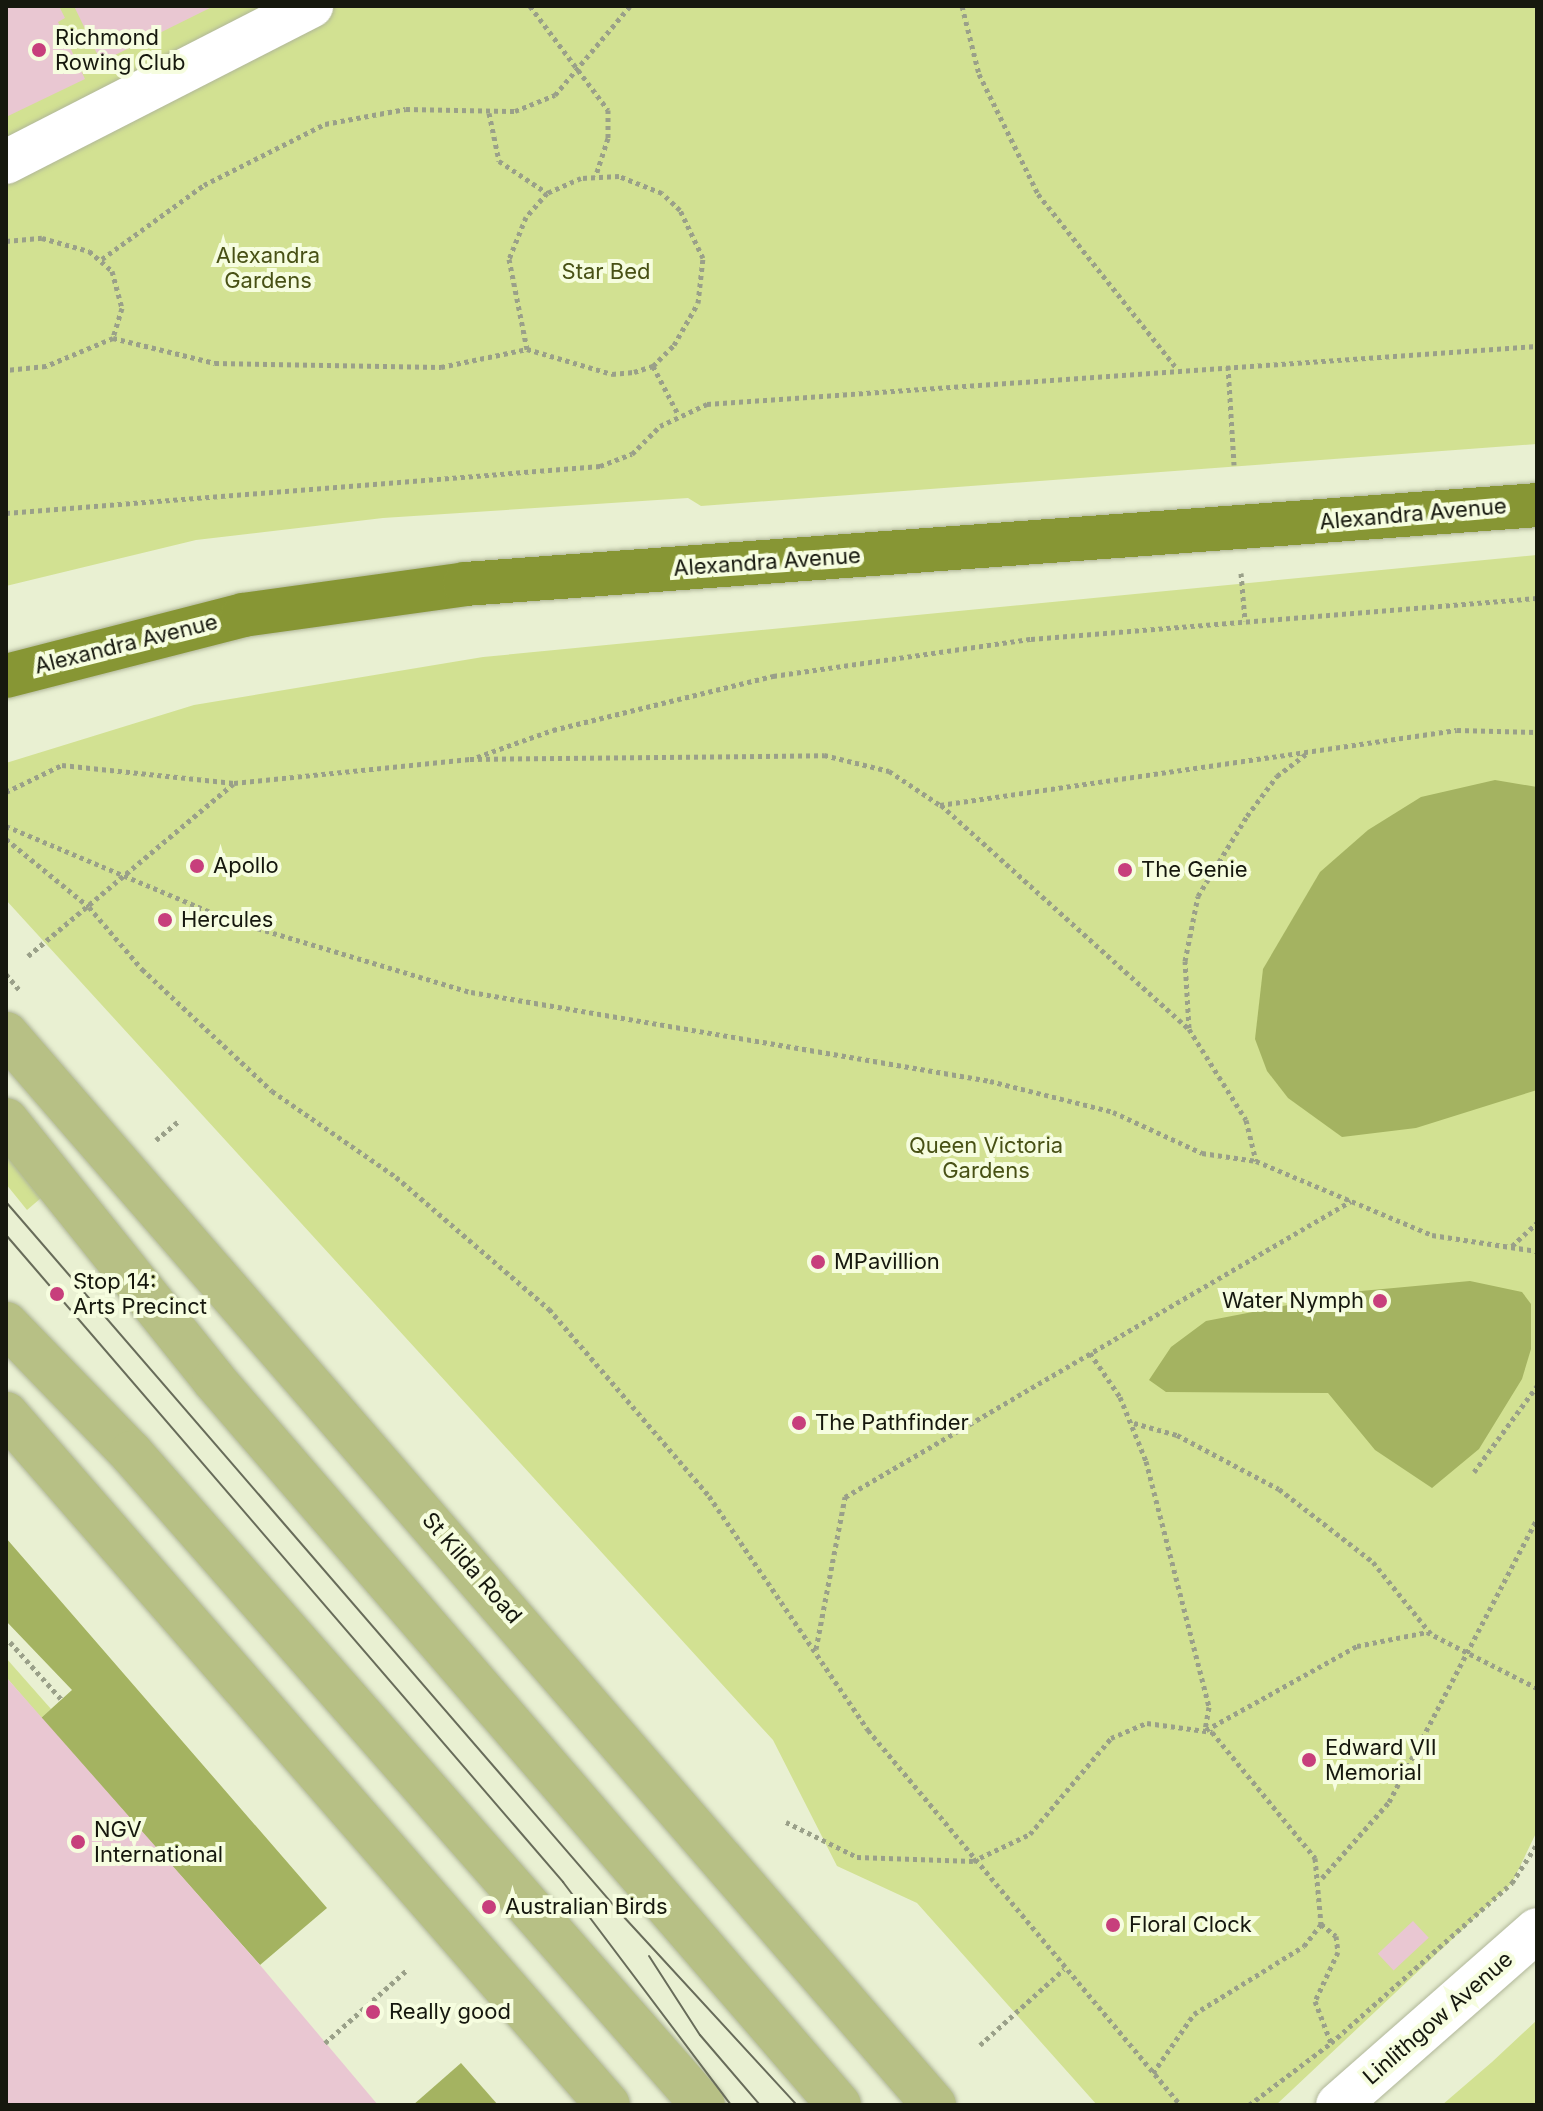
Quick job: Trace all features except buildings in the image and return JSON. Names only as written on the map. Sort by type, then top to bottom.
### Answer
[{"type":"highway","name":"Alexandra Avenue","points":[[6,676],[243,615],[465,584],[1537,505]]},
{"type":"main road","name":"St Kilda Road","points":[[6,1034],[934,2105]]},
{"type":"main road","points":[[6,1120],[214,1380],[839,2105]]},
{"type":"main road","points":[[6,1324],[131,1453],[703,2105]]},
{"type":"main road","points":[[6,1414],[608,2105]]},
{"type":"street","points":[[6,162],[311,6]]},
{"type":"street","name":"Linlithgow Avenue","points":[[1357,2099],[1537,1930]]},
{"type":"path","points":[[530,6],[608,110],[608,138],[596,176]]},
{"type":"path","points":[[102,259],[204,185],[325,124],[406,109],[489,113],[555,95],[630,6]]},
{"type":"path","points":[[962,6],[979,74],[1038,194],[1178,370]]},
{"type":"path","points":[[489,113],[499,161],[547,193]]},
{"type":"path","points":[[6,370],[46,366],[113,338],[170,357],[262,366],[354,360],[441,367],[527,349],[612,374],[653,366],[698,303],[703,258],[695,230],[662,193],[596,176],[547,193],[526,217],[509,259],[527,349]]},
{"type":"path","points":[[6,241],[42,238],[102,259],[122,308],[113,338]]},
{"type":"path","points":[[6,513],[600,466],[632,454],[678,414],[744,400],[1537,346]]},
{"type":"path","points":[[653,366],[678,414]]},
{"type":"path","points":[[1228,366],[1234,465]]},
{"type":"path","points":[[1241,572],[1245,621]]},
{"type":"path","points":[[470,759],[553,730],[773,676],[1031,639],[1537,598]]},
{"type":"path","points":[[940,805],[1457,730],[1535,733]]},
{"type":"path","points":[[1189,1029],[1185,961],[1198,896],[1269,786],[1310,752]]},
{"type":"path","points":[[6,792],[62,765],[234,783],[470,759],[824,755],[889,771],[940,805],[1189,1029],[1246,1120],[1256,1161]]},
{"type":"path","points":[[28,956],[234,783]]},
{"type":"path","points":[[6,826],[122,880],[471,992],[990,1081],[1113,1112],[1202,1153],[1256,1161],[1432,1235],[1537,1251]]},
{"type":"path","points":[[6,839],[89,907],[142,969],[272,1091],[396,1177],[549,1309],[709,1496],[868,1730],[973,1861],[1180,2105]]},
{"type":"path","points":[[156,1140],[179,1121]]},
{"type":"path","points":[[816,1650],[845,1497],[1351,1201]]},
{"type":"path","points":[[1512,1246],[1537,1223]]},
{"type":"path","points":[[1090,1353],[1133,1422],[1209,1707],[1205,1730]]},
{"type":"path","points":[[1474,1472],[1537,1386]]},
{"type":"path","points":[[1133,1422],[1177,1435],[1279,1489],[1373,1562],[1431,1634],[1537,1688]]},
{"type":"path","points":[[1321,1879],[1389,1802],[1537,1519]]},
{"type":"path","points":[[786,1822],[857,1857],[973,1861],[1030,1834],[1111,1738],[1147,1723],[1205,1730],[1357,1646],[1431,1634]]},
{"type":"path","points":[[10,1642],[62,1700]]},
{"type":"path","points":[[1153,2073],[1194,2014],[1304,1946],[1321,1924],[1321,1879],[1293,1825],[1205,1730]]},
{"type":"path","points":[[1249,2105],[1331,2043],[1512,1883],[1537,1844]]},
{"type":"path","points":[[1321,1924],[1336,1936],[1338,1952],[1315,2001],[1331,2043]]},
{"type":"path","points":[[325,2043],[408,1969]]},
{"type":"path","points":[[980,2045],[1064,1969]]},
{"type":"green space","name":"Alexandra Gardens","points":[[6,6],[1537,6],[1537,444],[701,506],[688,498],[383,518],[196,540],[6,586]]},
{"type":"green space","name":"Queen Victoria Gardens","points":[[1537,555],[1537,1831],[1512,1883],[1276,2105],[1097,2105],[917,1903],[837,1866],[773,1740],[6,900],[6,763],[194,705],[483,657]]},
{"type":"green space","points":[[6,1134],[41,1198],[27,1210],[6,1184]]},
{"type":"green space","points":[[6,1658],[51,1709],[41,1718],[6,1677]]},
{"type":"green space","points":[[1537,2020],[1537,2105],[1442,2105],[1492,2062]]},
{"type":"shaded area","points":[[1495,780],[1537,787],[1537,1090],[1416,1128],[1342,1137],[1288,1098],[1267,1071],[1255,1039],[1263,969],[1320,872],[1368,830],[1421,797]]},
{"type":"shaded area","points":[[1470,1281],[1522,1292],[1531,1304],[1531,1349],[1522,1379],[1479,1449],[1432,1488],[1375,1450],[1328,1393],[1166,1392],[1149,1380],[1171,1347],[1206,1321],[1361,1291]]},
{"type":"shaded area","points":[[6,1538],[327,1908],[260,1965],[41,1718],[72,1690],[6,1621]]},
{"type":"shaded area","points":[[461,2063],[498,2105],[413,2105]]},
{"type":"tram line","points":[[6,1202],[623,1916],[797,2105]]},
{"type":"tram line","points":[[6,1235],[563,1882],[731,2105]]},
{"type":"tram line","points":[[649,1956],[700,2035],[760,2105]]},
{"type":"place","name":"Richmond Rowing Club","points":[[39,50]]},
{"type":"place","name":"Apollo","points":[[197,866]]},
{"type":"place","name":"The Genie","points":[[1125,870]]},
{"type":"place","name":"Hercules","points":[[165,920]]},
{"type":"place","name":"MPavillion","points":[[818,1262]]},
{"type":"place","name":"Stop 14: Arts Precinct","points":[[57,1294]]},
{"type":"place","name":"Water Nymph","points":[[1380,1301]]},
{"type":"place","name":"The Pathfinder","points":[[799,1423]]},
{"type":"place","name":"Edward VII Memorial","points":[[1309,1760]]},
{"type":"place","name":"NGV International","points":[[78,1842]]},
{"type":"place","name":"Australian Birds","points":[[489,1907]]},
{"type":"place","name":"Floral Clock","points":[[1113,1925]]},
{"type":"place","name":"Really good","points":[[373,2012]]},
{"type":"park label","name":"Star Bed","points":[[606,272]]}]
